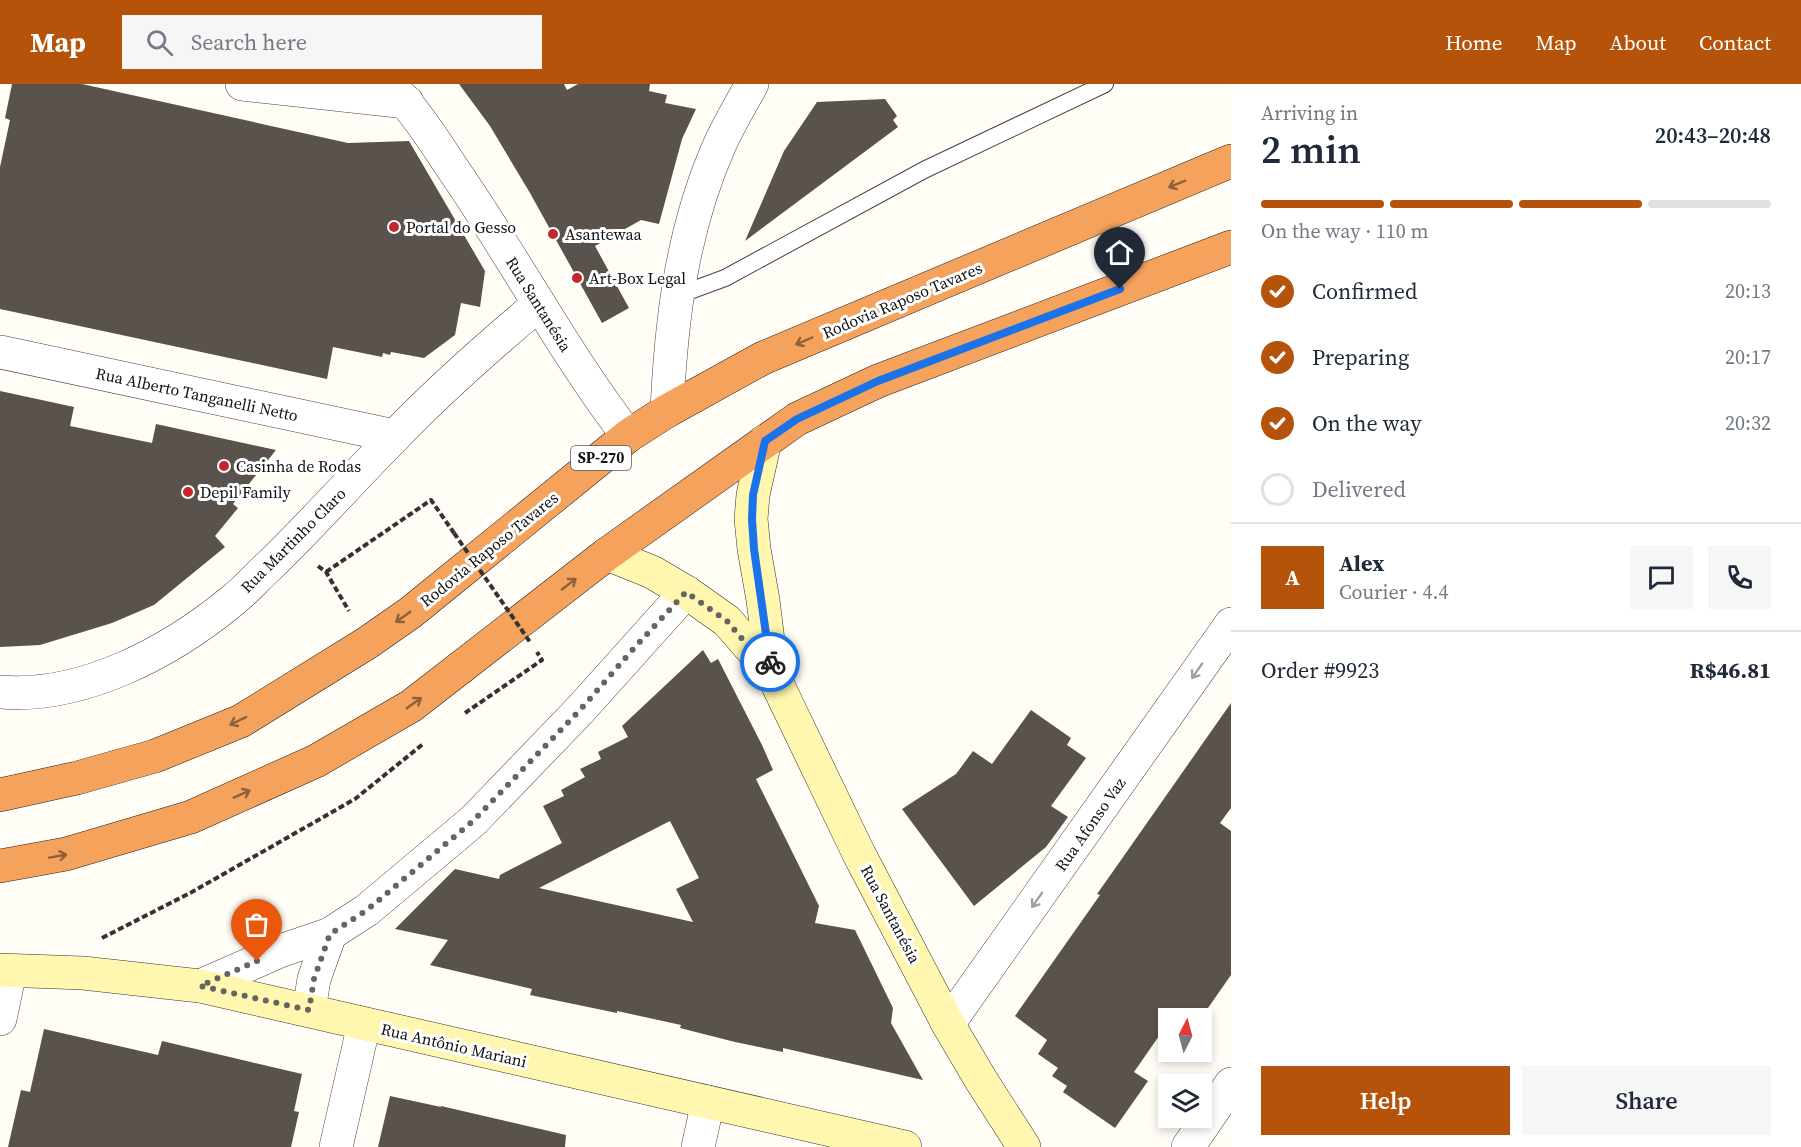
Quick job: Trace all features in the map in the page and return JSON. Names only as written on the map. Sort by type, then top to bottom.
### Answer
[{"type":"highway","name":"Rodovia Raposo Tavares","points":[[0,795],[76,778],[154,756],[241,721],[367,643],[410,613],[628,436],[667,411],[763,358],[1231,161]]},
{"type":"highway","points":[[0,866],[66,854],[191,817],[316,761],[411,706],[607,554],[797,419],[878,381],[1231,247]]},
{"type":"main road","name":"Rua Santanésia","points":[[765,441],[753,495],[752,519],[754,549],[772,674]]},
{"type":"main road","name":"Rua Santanésia","points":[[607,554],[652,572],[686,592],[727,621],[772,674],[859,854],[948,1024],[1024,1147]]},
{"type":"main road","name":"Rua Antônio Mariani","points":[[5,970],[83,973],[200,986],[904,1147]]},
{"type":"street","points":[[242,84],[398,93]]},
{"type":"street","points":[[667,411],[669,358],[676,296],[688,239],[701,192],[720,143],[752,84]]},
{"type":"street","name":"Rua Santanésia","points":[[398,93],[479,207],[604,406],[628,436]]},
{"type":"street","name":"Rua Martinho Claro","points":[[0,692],[63,688],[97,680],[135,663],[184,636],[241,593],[291,545],[394,436],[461,370],[539,304]]},
{"type":"street","name":"Rua Alberto Tanganelli Netto","points":[[0,352],[394,436]]},
{"type":"street","points":[[200,986],[280,951],[330,934],[367,910],[473,821],[580,710],[686,592]]},
{"type":"street","name":"Rua Afonso Vaz","points":[[948,1024],[1231,624]]},
{"type":"street","points":[[309,1010],[314,979],[330,934]]},
{"type":"street","points":[[0,1019],[5,970]]},
{"type":"street","points":[[336,1147],[364,1024]]},
{"type":"street","points":[[1188,1147],[1231,1084]]},
{"type":"street","points":[[698,1147],[708,1102]]},
{"type":"lane","points":[[676,296],[725,278],[924,170],[1105,84]]},
{"type":"path","points":[[367,643],[326,572],[431,500],[542,660],[461,716]]},
{"type":"path","points":[[83,973],[102,936],[192,892],[355,799],[425,742]]},
{"type":"building","points":[[12,84],[82,84],[348,143],[409,141],[485,271],[480,307],[461,303],[455,335],[424,358],[391,352],[390,355],[383,353],[382,357],[333,347],[327,379],[0,309],[0,167],[10,120],[5,118]]},
{"type":"building","points":[[459,84],[564,84],[567,90],[578,84],[650,84],[649,91],[667,95],[665,103],[696,109],[682,139],[659,224],[641,220],[595,246],[629,308],[602,323],[490,126]]},
{"type":"building","points":[[885,99],[897,116],[893,120],[898,127],[745,241],[784,151],[817,102]]},
{"type":"building","points":[[0,391],[74,407],[70,426],[152,443],[156,424],[276,450],[233,504],[238,508],[215,536],[225,547],[154,605],[112,623],[40,645],[0,647]]},
{"type":"building","points":[[703,650],[711,663],[718,659],[773,770],[756,779],[819,906],[815,923],[855,930],[893,1008],[891,1023],[923,1080],[783,1048],[783,1052],[735,1042],[680,1028],[681,1025],[617,1011],[617,1013],[530,995],[532,989],[430,965],[448,940],[395,929],[455,869],[499,879],[500,875],[562,843],[543,806],[564,796],[561,790],[585,777],[580,769],[601,759],[598,752],[628,737],[622,726]],"holes":[[[670,821],[699,878],[676,889],[693,922],[539,888]]]},
{"type":"building","points":[[1231,703],[1231,808],[1220,823],[1231,831],[1231,975],[1208,1008],[1158,1008],[1158,1037],[1134,1072],[1148,1081],[1115,1128],[1063,1092],[1067,1086],[1052,1076],[1058,1068],[1038,1054],[1047,1040],[1015,1016],[1100,895],[1097,894]]},
{"type":"building","points":[[1031,710],[1071,738],[1067,745],[1086,758],[1051,806],[1068,817],[1046,847],[974,906],[902,809],[956,774],[973,751],[992,764]]},
{"type":"building","points":[[44,1029],[158,1055],[162,1041],[302,1074],[294,1111],[299,1112],[291,1147],[8,1147],[21,1090],[30,1092]]},
{"type":"building","points":[[390,1096],[566,1135],[565,1147],[378,1147]]},
{"type":"way so far","points":[[257,961],[200,986],[309,1010],[314,979],[330,934],[367,910],[473,821],[580,710],[686,592],[727,621],[772,674],[770,662]]},
{"type":"place","name":"Portal do Gesso","points":[[394,227]]},
{"type":"place","name":"Asantewaa","points":[[553,234]]},
{"type":"place","name":"Art-Box Legal","points":[[577,278]]},
{"type":"place","name":"Casinha de Rodas","points":[[224,466]]},
{"type":"place","name":"Depil Family","points":[[188,492]]},
{"type":"route","points":[[770,662],[752,519],[753,495],[765,441],[797,419],[878,381],[1120,289]]}]
